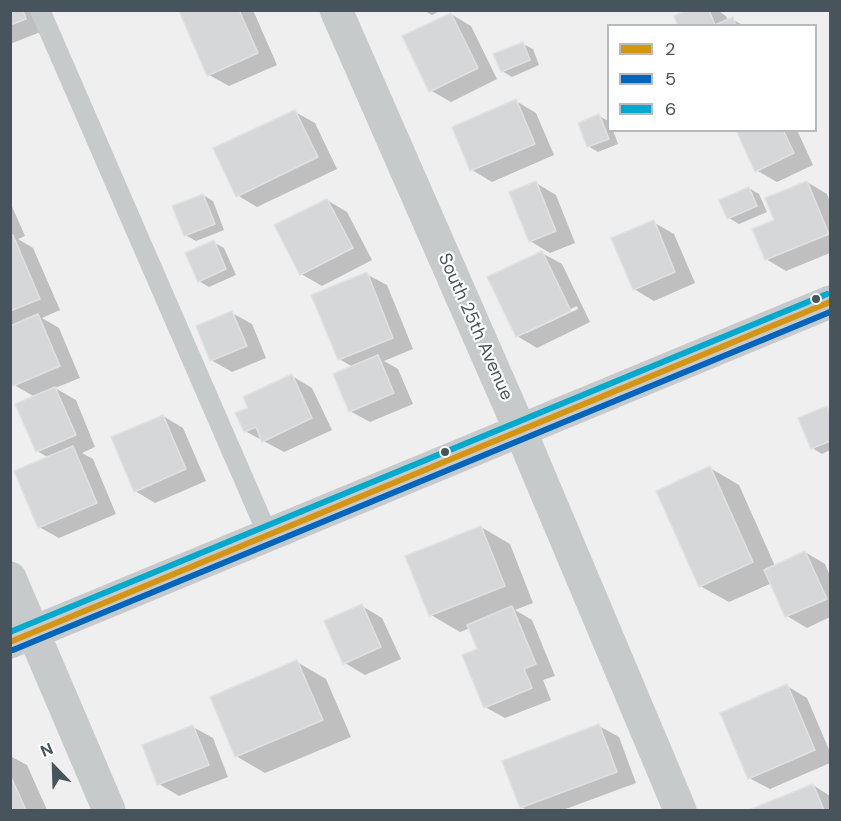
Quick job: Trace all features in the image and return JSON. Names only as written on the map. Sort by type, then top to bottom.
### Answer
[{"type":"main road","points":[[22,637],[831,302]]},
{"type":"street","name":"South 25th Avenue","points":[[336,10],[520,430],[680,810]]},
{"type":"street","points":[[10,578],[22,637],[109,810]]},
{"type":"lane","points":[[40,10],[268,535]]},
{"type":"building","points":[[10,10],[23,10],[26,19],[10,25]]},
{"type":"building","points":[[239,10],[258,53],[207,76],[179,11]]},
{"type":"building","points":[[686,10],[709,10],[715,24],[677,24],[674,16]]},
{"type":"building","points":[[451,13],[478,68],[429,92],[402,36]]},
{"type":"building","points":[[733,17],[735,24],[717,24]]},
{"type":"building","points":[[523,42],[530,60],[501,72],[493,54]]},
{"type":"building","points":[[516,99],[535,144],[470,171],[452,127]]},
{"type":"building","points":[[295,110],[318,157],[236,197],[213,148]]},
{"type":"building","points":[[599,114],[609,139],[587,147],[578,123]]},
{"type":"building","points":[[737,132],[784,132],[794,153],[755,172]]},
{"type":"building","points":[[536,181],[556,231],[529,242],[509,192]]},
{"type":"building","points":[[807,181],[829,234],[765,260],[752,229],[774,220],[765,198]]},
{"type":"building","points":[[749,187],[757,206],[727,219],[719,200]]},
{"type":"building","points":[[203,194],[215,224],[184,236],[172,206]]},
{"type":"building","points":[[327,199],[353,248],[300,275],[274,225]]},
{"type":"building","points":[[654,220],[675,272],[633,290],[611,238]]},
{"type":"building","points":[[13,235],[40,299],[10,311],[10,236]]},
{"type":"building","points":[[214,240],[226,269],[198,282],[185,253]]},
{"type":"building","points":[[542,251],[571,311],[516,337],[487,277]]},
{"type":"building","points":[[367,272],[393,338],[338,360],[311,295]]},
{"type":"building","points":[[232,311],[247,346],[210,361],[196,326]]},
{"type":"building","points":[[38,314],[60,366],[13,386],[10,381],[10,326]]},
{"type":"building","points":[[378,355],[394,393],[349,412],[333,374]]},
{"type":"building","points":[[292,374],[312,418],[262,442],[256,427],[244,432],[235,413],[248,408],[243,397]]},
{"type":"building","points":[[55,387],[76,435],[36,452],[15,404]]},
{"type":"building","points":[[827,406],[830,414],[830,441],[811,449],[798,418]]},
{"type":"building","points":[[163,415],[186,469],[134,492],[111,437]]},
{"type":"building","points":[[73,446],[97,503],[38,528],[14,471]]},
{"type":"building","points":[[710,466],[753,562],[699,587],[656,491]]},
{"type":"building","points":[[481,526],[505,586],[429,616],[405,556]]},
{"type":"building","points":[[805,551],[827,599],[785,617],[764,570]]},
{"type":"building","points":[[362,604],[381,647],[343,664],[324,621]]},
{"type":"building","points":[[512,606],[536,664],[524,669],[532,688],[484,708],[462,655],[477,649],[467,625]]},
{"type":"building","points":[[297,660],[323,720],[235,757],[210,697]]},
{"type":"building","points":[[787,684],[815,750],[748,779],[720,713]]},
{"type":"building","points":[[599,724],[617,772],[520,808],[502,761]]},
{"type":"building","points":[[193,725],[209,765],[157,785],[142,745]]},
{"type":"building","points":[[10,775],[26,810],[10,810]]},
{"type":"building","points":[[813,784],[824,810],[749,810]]},
{"type":"transit line","name":"6","points":[[10,632],[827,294]]},
{"type":"transit line","name":"2","points":[[10,642],[830,302]]},
{"type":"transit line","name":"5","points":[[13,650],[830,312]]}]
